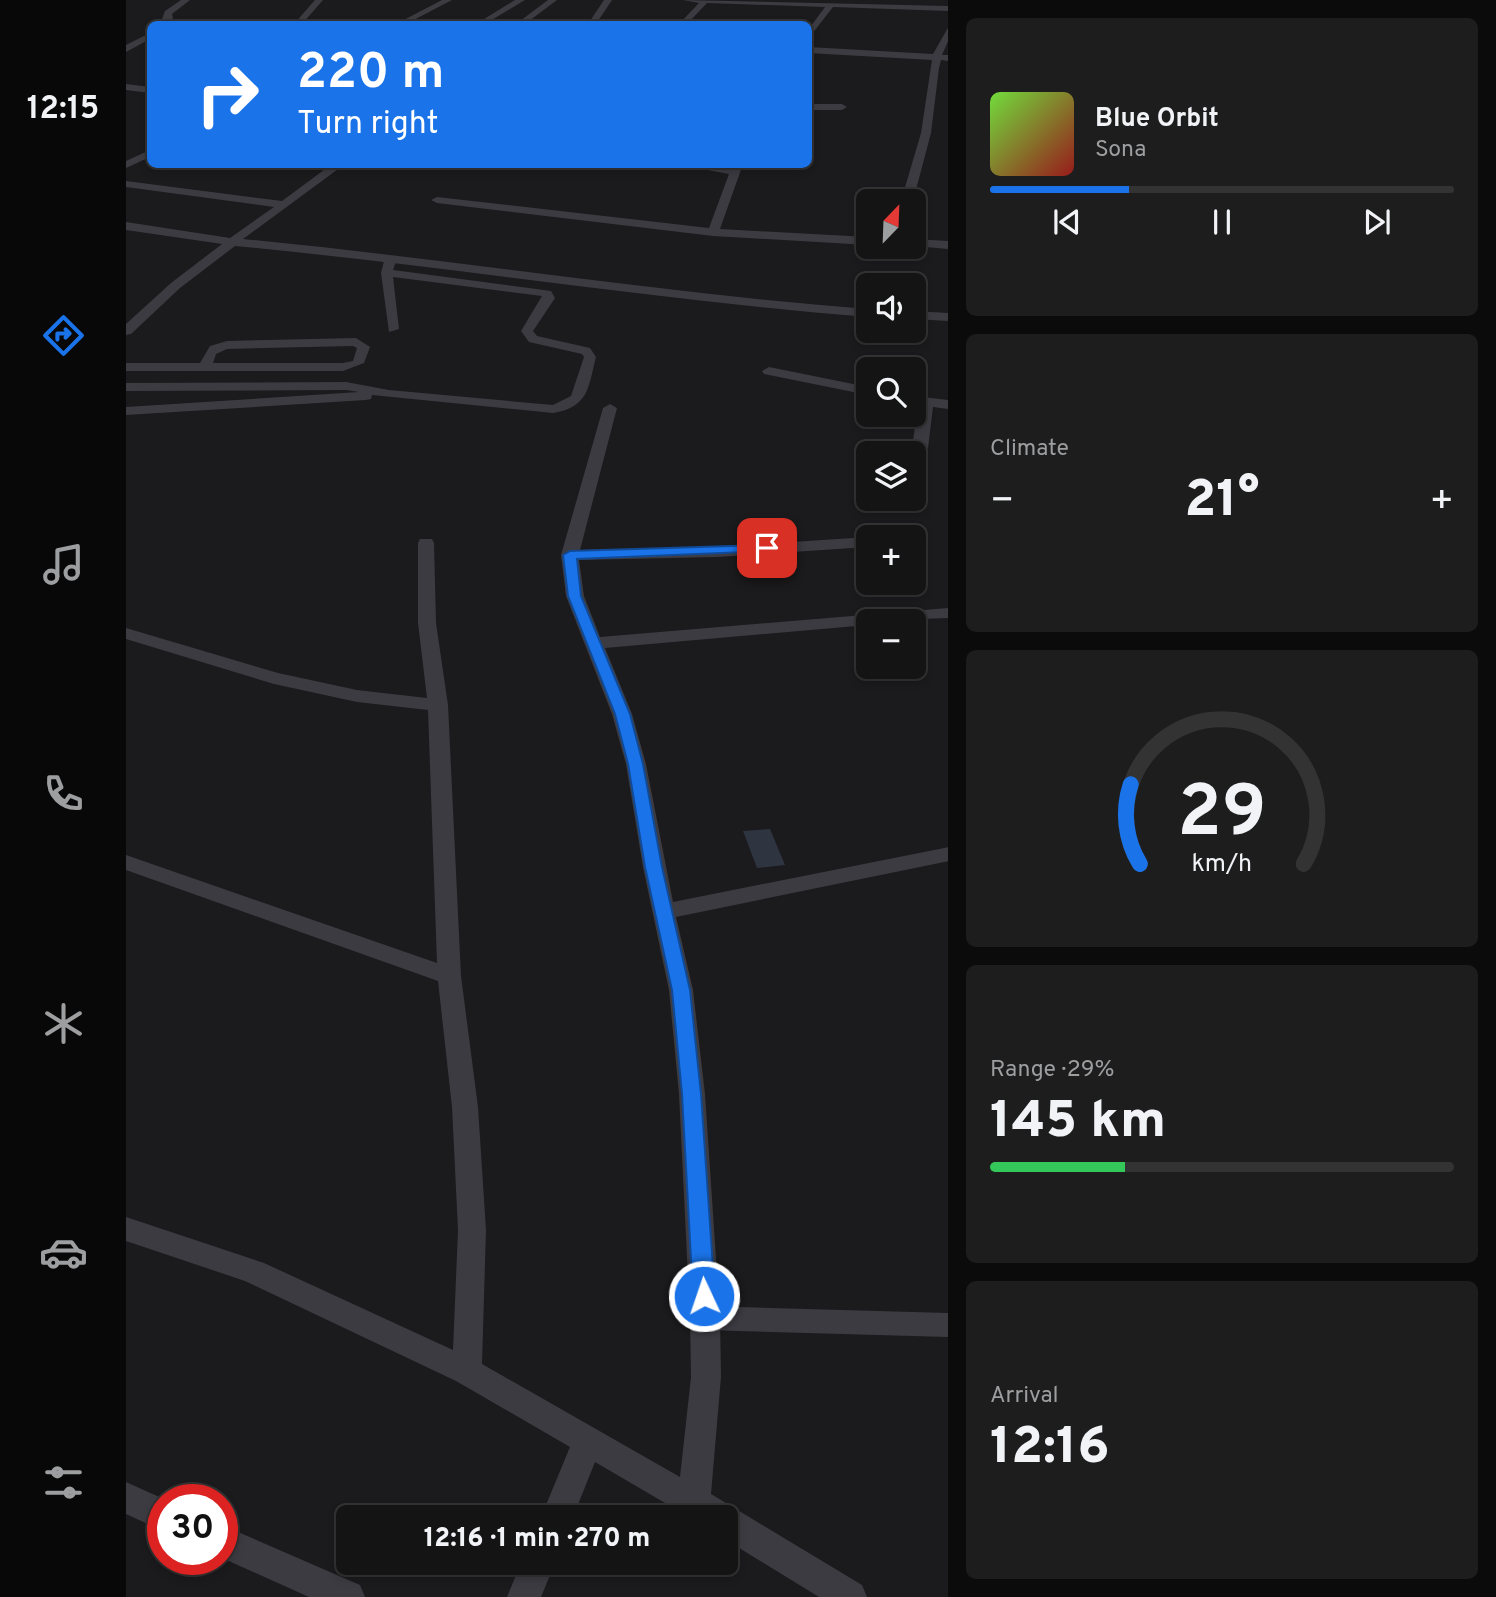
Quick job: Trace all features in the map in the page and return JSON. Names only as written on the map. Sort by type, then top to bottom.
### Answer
[{"type":"street","points":[[166,21],[168,13],[187,0]]},
{"type":"street","points":[[301,21],[319,0]]},
{"type":"street","points":[[406,21],[448,0]]},
{"type":"street","points":[[485,21],[521,0]]},
{"type":"street","points":[[524,21],[553,0]]},
{"type":"street","points":[[594,21],[608,0]]},
{"type":"street","points":[[687,0],[948,9]]},
{"type":"street","points":[[686,21],[705,1]]},
{"type":"street","points":[[812,31],[830,6]]},
{"type":"street","points":[[910,189],[926,132],[930,80],[948,28]]},
{"type":"street","points":[[126,49],[147,38]]},
{"type":"street","points":[[812,50],[948,58]]},
{"type":"street","points":[[126,87],[147,90]]},
{"type":"street","points":[[126,165],[147,154]]},
{"type":"street","points":[[126,331],[164,296],[233,242],[336,168]]},
{"type":"street","points":[[713,232],[736,168]]},
{"type":"street","points":[[126,184],[286,205]]},
{"type":"street","points":[[438,200],[713,232],[856,240]]},
{"type":"street","points":[[126,226],[233,242],[391,257],[741,303],[856,312]]},
{"type":"street","points":[[926,244],[948,245]]},
{"type":"street","points":[[926,316],[948,317]]},
{"type":"street","points":[[769,371],[856,389]]},
{"type":"street","points":[[926,402],[948,405]]},
{"type":"street","points":[[610,408],[570,555],[575,596],[622,714],[636,764],[653,867],[681,990],[692,1094],[705,1318],[707,1505]]},
{"type":"street","points":[[426,542],[427,623],[438,705],[449,976],[466,1107],[472,1230],[467,1371]]},
{"type":"street","points":[[570,555],[717,552],[856,543]]},
{"type":"street","points":[[593,643],[948,613]]},
{"type":"street","points":[[126,634],[274,678],[357,696],[438,705]]},
{"type":"street","points":[[665,911],[948,854]]},
{"type":"street","points":[[126,862],[449,976]]},
{"type":"street","points":[[126,1230],[254,1272],[467,1371],[698,1505]]},
{"type":"street","points":[[562,1505],[588,1441]]},
{"type":"street","points":[[126,1498],[147,1508]]},
{"type":"street","points":[[738,1528],[850,1597]]},
{"type":"street","points":[[238,1548],[348,1597]]},
{"type":"street","points":[[524,1597],[533,1575]]},
{"type":"lane","points":[[910,0],[915,9]]},
{"type":"lane","points":[[812,107],[842,107]]},
{"type":"lane","points":[[391,257],[387,273],[393,329]]},
{"type":"lane","points":[[126,387],[389,394],[567,408],[576,403],[590,357],[586,351],[533,339],[527,331],[549,298],[547,293],[387,273]]},
{"type":"lane","points":[[126,367],[205,367],[352,366],[358,363],[364,347],[356,342],[216,346],[209,352],[205,367]]},
{"type":"lane","points":[[191,407],[195,387]]},
{"type":"lane","points":[[126,411],[322,393]]},
{"type":"lane","points":[[705,1318],[948,1325]]},
{"type":"water","points":[[770,829],[785,865],[757,868],[743,831]]},
{"type":"route","points":[[704,1296],[692,1094],[681,990],[653,867],[636,764],[622,714],[575,596],[570,555],[717,552],[767,548]]}]
